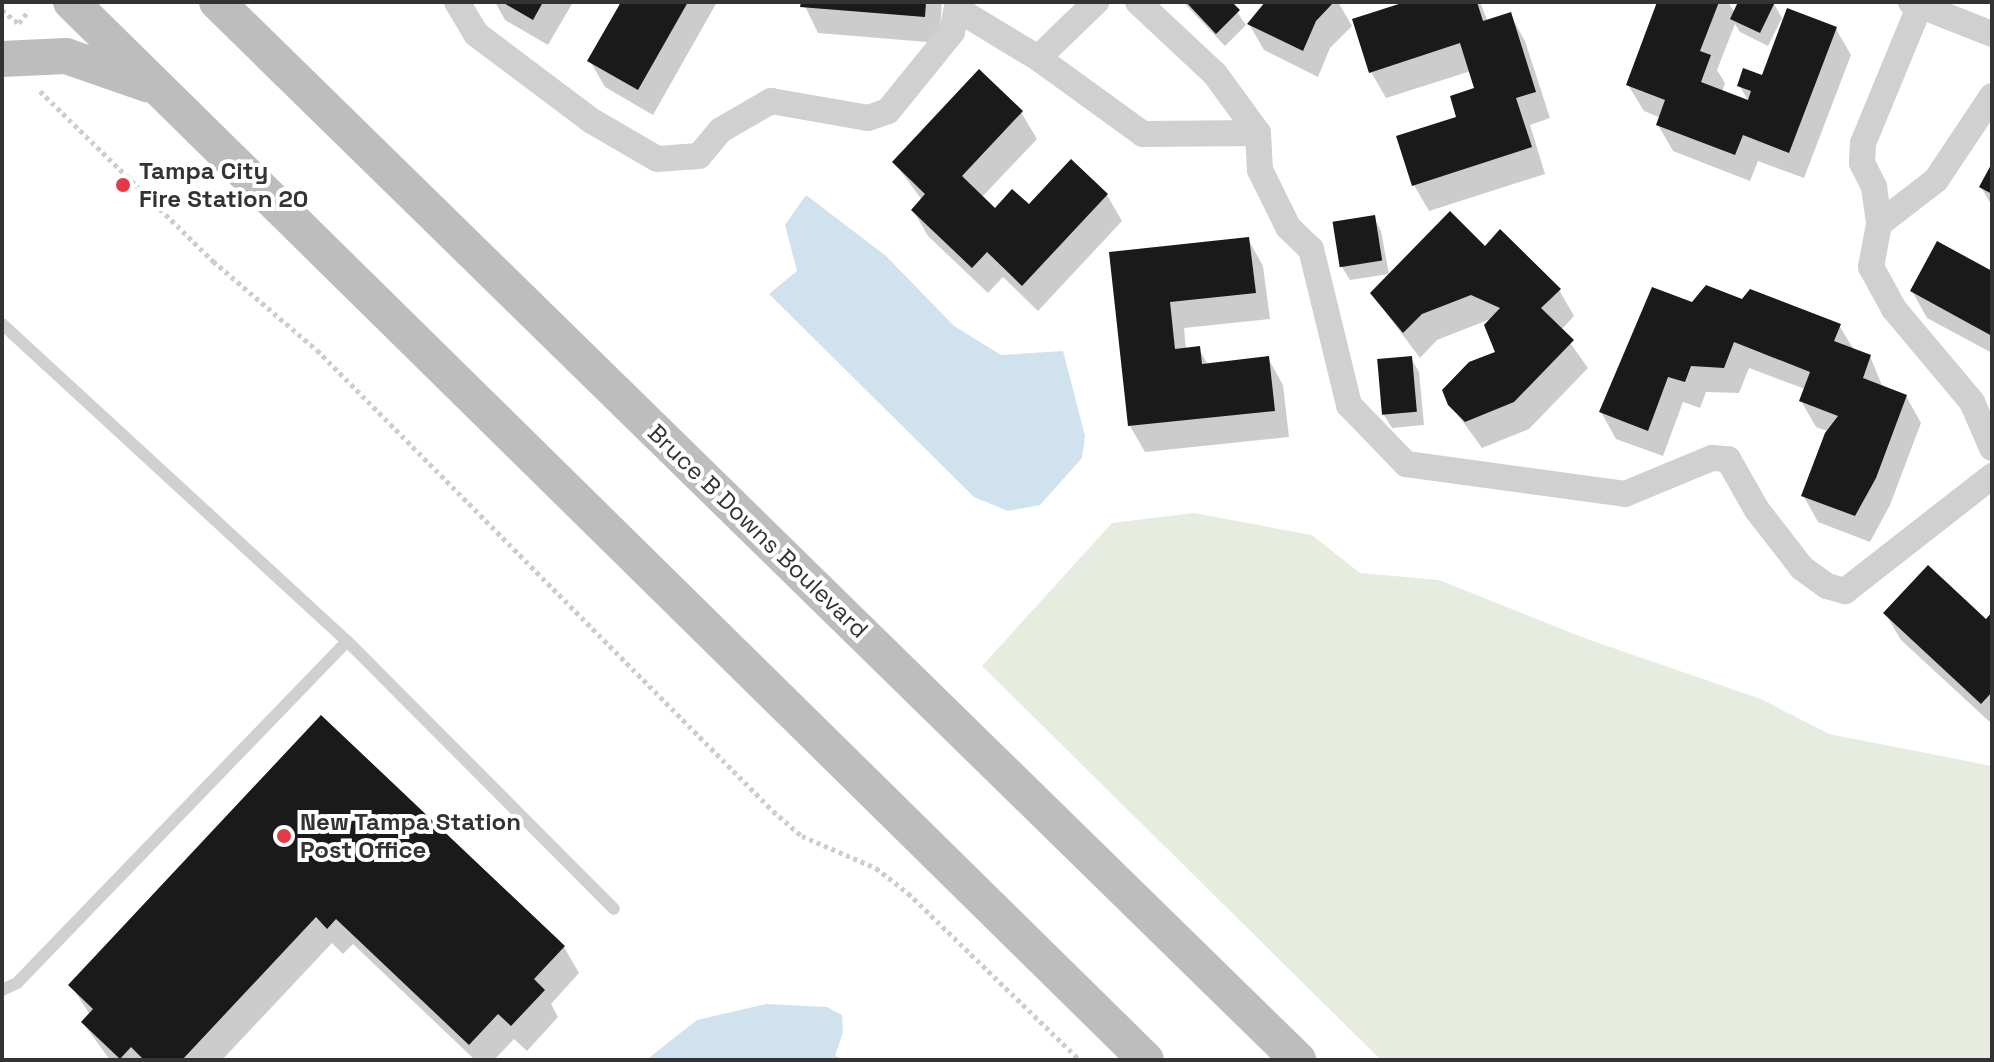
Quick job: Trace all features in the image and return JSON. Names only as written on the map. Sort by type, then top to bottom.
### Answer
[{"type":"main road","points":[[71,2],[1146,1060]]},
{"type":"main road","name":"Bruce B Downs Boulevard","points":[[217,2],[1298,1060]]},
{"type":"main road","points":[[2,59],[66,56],[160,89]]},
{"type":"street","points":[[457,2],[476,34],[592,121],[657,159],[699,156],[721,130],[771,101],[868,118],[888,111],[952,32],[958,6],[1038,58],[1143,134],[1258,133]]},
{"type":"street","points":[[1038,58],[1096,2]]},
{"type":"street","points":[[1138,2],[1215,74],[1258,133],[1260,170],[1288,227],[1311,249],[1349,405],[1406,464],[1625,494],[1712,458],[1728,459],[1757,510],[1802,568],[1827,586],[1845,591],[1992,476]]},
{"type":"street","points":[[1992,34],[1915,4],[1863,143],[1862,163],[1874,187],[1879,224],[1871,267],[1894,309],[1972,402],[1992,448]]},
{"type":"street","points":[[1879,224],[1936,180],[1992,96]]},
{"type":"lane","points":[[2,324],[347,641],[614,909]]},
{"type":"lane","points":[[2,990],[17,983],[347,641]]},
{"type":"path","points":[[19,23],[29,10]]},
{"type":"path","points":[[32,79],[213,261],[317,350],[773,811],[802,836],[876,868],[908,893],[1080,1060]]},
{"type":"shaded area","points":[[1194,513],[1312,535],[1360,573],[1439,580],[1587,639],[1761,699],[1829,734],[1992,766],[1992,1060],[1381,1060],[982,666],[1112,523]]},
{"type":"water","points":[[806,195],[886,256],[954,326],[1001,355],[1063,351],[1085,436],[1082,458],[1040,505],[1008,511],[974,497],[769,294],[797,271],[785,225]]},
{"type":"water","points":[[766,1004],[827,1007],[842,1015],[843,1032],[835,1056],[847,1060],[646,1060],[697,1020]]},
{"type":"building","points":[[502,2],[543,2],[533,20]]},
{"type":"building","points":[[621,2],[688,2],[638,90],[587,61]]},
{"type":"building","points":[[801,2],[926,2],[925,17],[800,7]]},
{"type":"building","points":[[1186,2],[1232,2],[1240,10],[1216,34]]},
{"type":"building","points":[[1265,2],[1334,2],[1316,21],[1303,51],[1247,24]]},
{"type":"building","points":[[1405,2],[1477,2],[1483,21],[1511,12],[1536,92],[1516,98],[1532,147],[1412,186],[1396,136],[1456,117],[1450,96],[1474,88],[1460,43],[1369,73],[1352,19]]},
{"type":"building","points":[[1657,2],[1719,2],[1700,51],[1711,55],[1701,82],[1748,100],[1751,91],[1737,86],[1743,68],[1762,75],[1787,8],[1837,27],[1789,153],[1743,135],[1735,155],[1656,125],[1665,100],[1626,85]]},
{"type":"building","points":[[1738,2],[1775,2],[1760,33],[1730,19]]},
{"type":"building","points":[[979,69],[1023,111],[962,176],[995,208],[1012,189],[1029,204],[1071,159],[1108,194],[1022,286],[987,252],[972,268],[911,210],[925,194],[892,162]]},
{"type":"building","points":[[1992,163],[1992,194],[1979,187]]},
{"type":"building","points":[[1450,211],[1485,246],[1500,229],[1561,289],[1541,308],[1574,340],[1514,402],[1465,422],[1448,405],[1442,390],[1469,362],[1495,352],[1484,325],[1500,308],[1471,295],[1422,314],[1403,333],[1370,293]]},
{"type":"building","points":[[1375,215],[1382,260],[1340,267],[1333,222]]},
{"type":"building","points":[[1249,237],[1256,293],[1170,302],[1175,349],[1200,346],[1202,364],[1269,356],[1275,411],[1128,426],[1109,252]]},
{"type":"building","points":[[1937,241],[1992,271],[1992,336],[1910,291]]},
{"type":"building","points":[[1706,285],[1742,299],[1750,289],[1841,324],[1834,341],[1871,355],[1863,378],[1907,395],[1876,478],[1855,516],[1801,496],[1825,433],[1838,416],[1799,401],[1810,372],[1734,342],[1724,368],[1691,366],[1685,382],[1668,377],[1648,431],[1599,412],[1652,287],[1692,302]]},
{"type":"building","points":[[1412,356],[1417,412],[1382,415],[1377,359]]},
{"type":"building","points":[[1928,565],[1986,619],[1992,612],[1992,692],[1981,704],[1883,613]]},
{"type":"building","points":[[321,715],[565,946],[534,979],[545,990],[511,1026],[498,1014],[469,1045],[336,919],[327,929],[316,917],[182,1060],[144,1060],[131,1047],[120,1059],[81,1022],[93,1009],[68,985]]},
{"type":"place","name":"Tampa City Fire Station 20","points":[[123,185]]},
{"type":"place","name":"New Tampa Station Post Office","points":[[284,836]]}]
